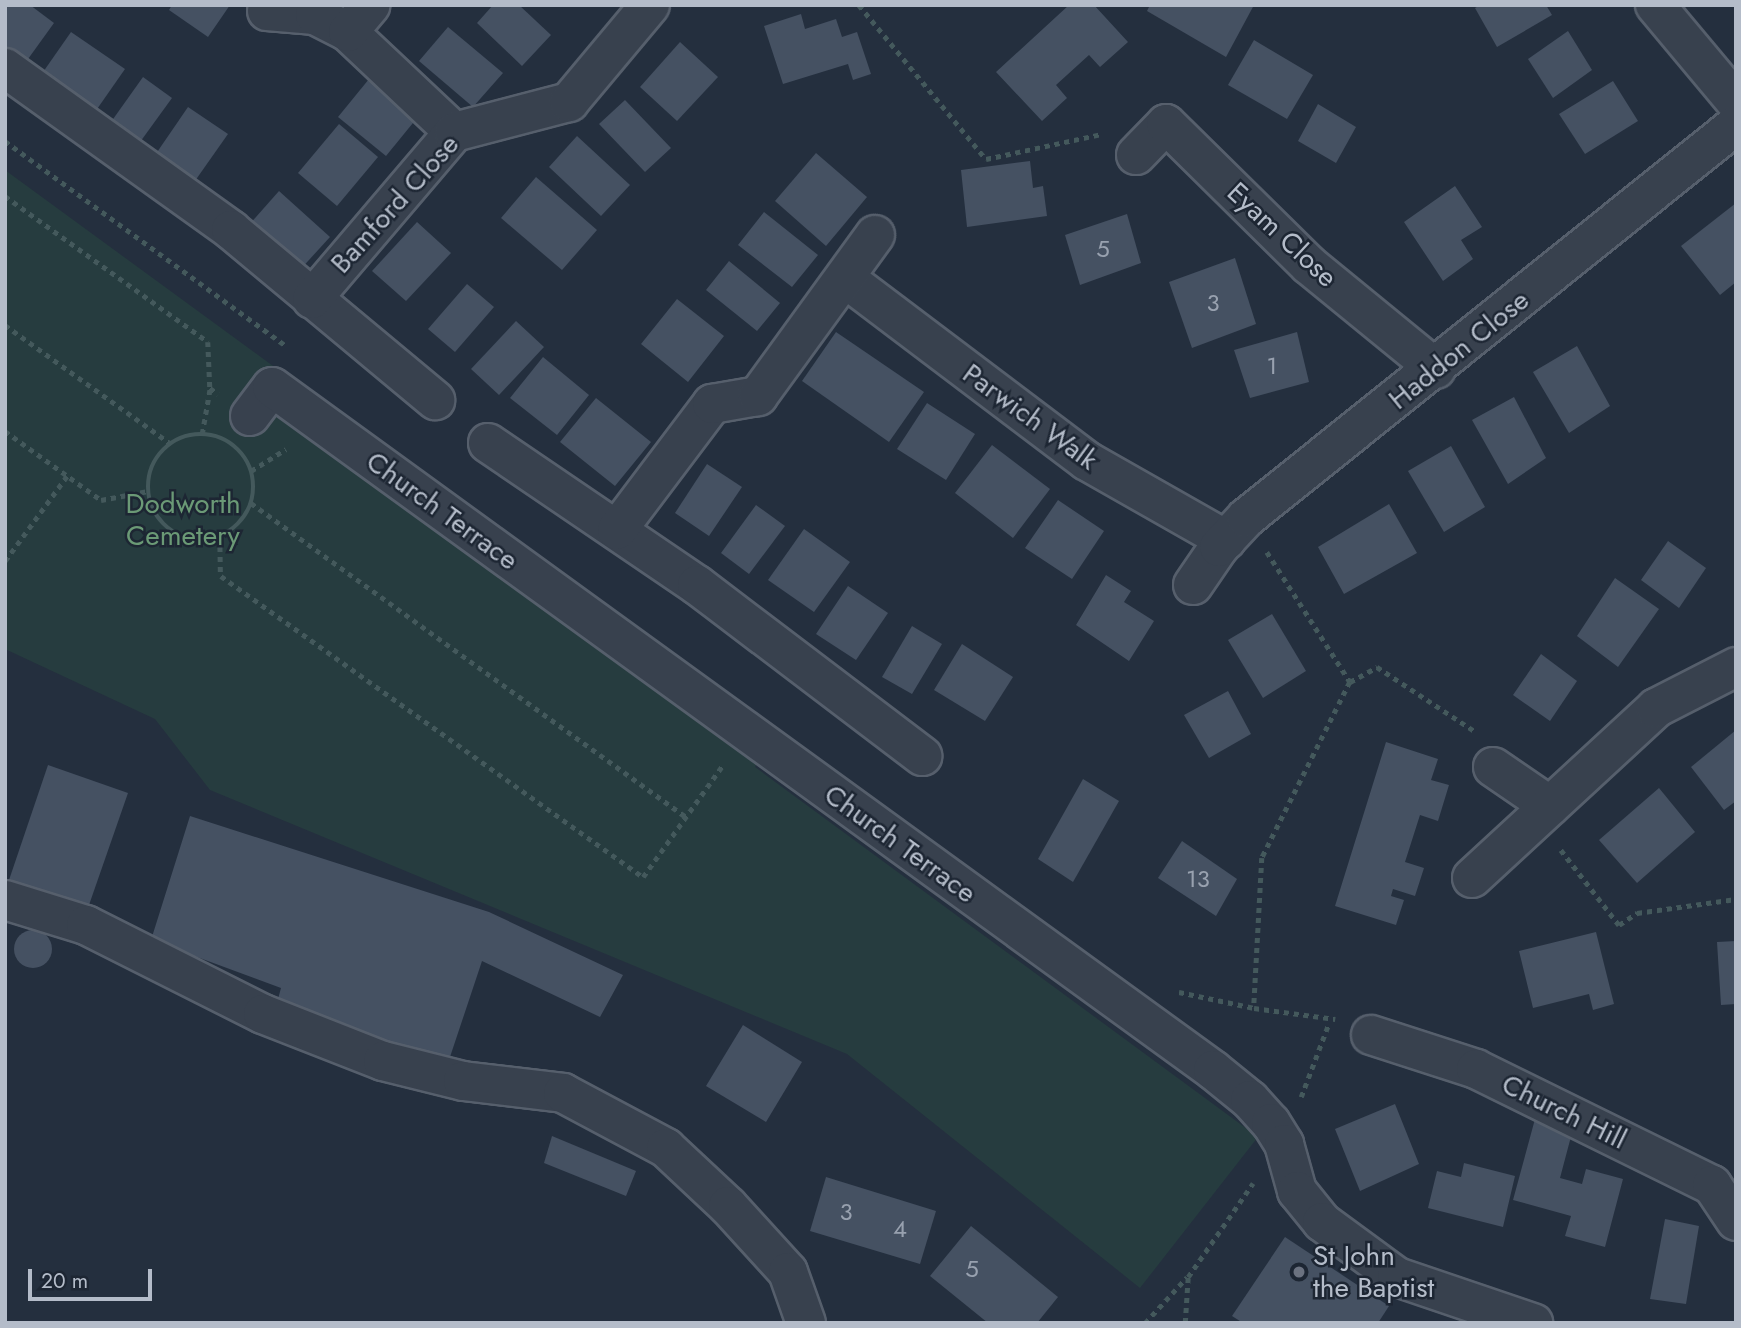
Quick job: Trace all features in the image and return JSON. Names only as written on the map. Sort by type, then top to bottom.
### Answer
[{"type":"street","name":"Bamford Close","points":[[312,299],[454,132],[569,102],[650,5]]},
{"type":"street","points":[[1655,5],[1736,102]]},
{"type":"street","points":[[267,11],[360,18],[454,132]]},
{"type":"street","name":"Bamford Close","points":[[5,68],[231,230],[435,400]]},
{"type":"street","name":"Eyam Close","points":[[1136,155],[1166,124],[1309,265],[1436,369]]},
{"type":"street","name":"Haddon Close","points":[[1193,585],[1236,529],[1736,125]]},
{"type":"street","points":[[617,530],[712,404],[758,396],[875,235]]},
{"type":"street","name":"Parwich Walk","points":[[845,278],[1087,461],[1236,529]]},
{"type":"street","name":"Church Terrace","points":[[250,416],[272,387],[1213,1070],[1250,1100],[1272,1123],[1283,1143],[1297,1191],[1322,1222],[1397,1277],[1533,1323]]},
{"type":"street","points":[[488,443],[697,584],[922,756]]},
{"type":"street","points":[[1472,877],[1656,708],[1736,667]]},
{"type":"street","points":[[1493,767],[1543,812]]},
{"type":"street","points":[[5,900],[86,925],[263,1014],[383,1061],[463,1081],[563,1093],[666,1147],[728,1206],[788,1272],[806,1323]]},
{"type":"street","name":"Church Hill","points":[[1371,1035],[1476,1069],[1712,1185],[1736,1221]]},
{"type":"path","points":[[859,5],[986,159],[1113,132],[1136,155]]},
{"type":"path","points":[[5,196],[208,342],[210,388],[202,434]]},
{"type":"path","points":[[5,325],[171,444]]},
{"type":"path","points":[[210,388],[291,446],[251,471]]},
{"type":"path","points":[[5,431],[101,500],[148,491]]},
{"type":"path","points":[[202,434],[232,445],[251,471],[254,487],[251,503],[234,529],[220,537],[187,538],[160,521],[148,491],[150,473],[158,456],[171,444],[186,436],[202,434]]},
{"type":"path","points":[[5,561],[67,476]]},
{"type":"path","points":[[251,503],[686,817]]},
{"type":"path","points":[[1236,529],[1350,682]]},
{"type":"path","points":[[220,537],[221,576],[643,877],[728,758]]},
{"type":"path","points":[[1254,1008],[1262,858],[1350,682],[1377,667],[1485,738],[1493,767]]},
{"type":"path","points":[[1543,812],[1619,925],[1637,913],[1736,899]]},
{"type":"path","points":[[1170,990],[1254,1008],[1332,1017],[1371,1035]]},
{"type":"path","points":[[1145,1323],[1188,1277],[1283,1143],[1332,1017]]},
{"type":"path","points":[[1185,1323],[1188,1277]]},
{"type":"green space","name":"Dodworth Cemetery","points":[[5,170],[775,733],[755,767],[1258,1137],[1140,1288],[847,1054],[210,790],[155,719],[5,649]]},
{"type":"building","points":[[5,5],[30,5],[54,23],[23,66],[5,53]]},
{"type":"building","points":[[172,5],[230,5],[208,37],[169,10]]},
{"type":"building","points":[[493,5],[519,5],[551,35],[522,66],[477,23]]},
{"type":"building","points":[[1069,5],[1094,5],[1128,42],[1100,67],[1089,55],[1056,85],[1067,98],[1042,121],[996,72]]},
{"type":"building","points":[[1150,5],[1254,5],[1226,57],[1147,11]]},
{"type":"building","points":[[1480,5],[1546,5],[1552,15],[1497,47],[1475,8]]},
{"type":"building","points":[[801,14],[805,29],[836,19],[842,37],[857,32],[871,74],[853,80],[848,64],[783,84],[764,26]]},
{"type":"building","points":[[448,27],[503,73],[473,107],[419,61]]},
{"type":"building","points":[[1568,31],[1592,70],[1553,98],[1528,59]]},
{"type":"building","points":[[71,32],[125,69],[95,112],[41,75]]},
{"type":"building","points":[[1254,40],[1313,75],[1287,119],[1228,85]]},
{"type":"building","points":[[680,42],[718,77],[677,121],[640,87]]},
{"type":"building","points":[[143,77],[172,98],[135,149],[106,129]]},
{"type":"building","points":[[369,79],[417,118],[386,156],[338,117]]},
{"type":"building","points":[[1613,81],[1638,121],[1585,154],[1559,114]]},
{"type":"building","points":[[625,100],[671,148],[645,172],[599,124]]},
{"type":"building","points":[[1318,104],[1356,127],[1336,163],[1298,141]]},
{"type":"building","points":[[188,107],[228,134],[190,188],[151,161]]},
{"type":"building","points":[[339,124],[378,157],[337,206],[298,173]]},
{"type":"building","points":[[577,136],[630,185],[601,216],[549,167]]},
{"type":"building","points":[[816,153],[867,197],[826,246],[775,201]]},
{"type":"building","points":[[1030,161],[1033,188],[1043,186],[1047,216],[967,227],[961,170]]},
{"type":"building","points":[[536,177],[597,230],[562,270],[501,218]]},
{"type":"building","points":[[1455,186],[1482,227],[1461,240],[1473,259],[1443,281],[1404,222]]},
{"type":"building","points":[[279,191],[330,237],[298,272],[247,227]]},
{"type":"building","points":[[1736,203],[1736,282],[1720,295],[1681,246]]},
{"type":"building","points":[[764,212],[818,255],[792,287],[738,245]]},
{"type":"building","points":[[1127,214],[1141,263],[1080,285],[1065,235]]},
{"type":"building","points":[[417,222],[451,253],[406,301],[372,271]]},
{"type":"building","points":[[1235,258],[1256,324],[1192,348],[1169,282]]},
{"type":"building","points":[[729,261],[780,303],[757,331],[706,290]]},
{"type":"building","points":[[467,284],[494,307],[455,352],[428,329]]},
{"type":"building","points":[[677,299],[724,336],[688,382],[641,344]]},
{"type":"building","points":[[516,321],[544,347],[499,395],[471,369]]},
{"type":"building","points":[[836,332],[924,392],[889,442],[802,381]]},
{"type":"building","points":[[1297,332],[1309,382],[1250,398],[1234,350]]},
{"type":"building","points":[[1577,346],[1610,406],[1569,433],[1533,372]]},
{"type":"building","points":[[543,357],[589,395],[557,435],[510,398]]},
{"type":"building","points":[[1514,397],[1546,458],[1508,484],[1472,420]]},
{"type":"building","points":[[596,398],[651,442],[615,486],[560,442]]},
{"type":"building","points":[[927,403],[975,434],[946,480],[897,449]]},
{"type":"building","points":[[992,445],[1050,489],[1013,538],[955,493]]},
{"type":"building","points":[[1451,446],[1485,507],[1444,532],[1408,471]]},
{"type":"building","points":[[707,464],[742,487],[709,536],[675,513]]},
{"type":"building","points":[[1058,500],[1104,531],[1072,579],[1025,548]]},
{"type":"building","points":[[1389,504],[1417,553],[1344,594],[1318,547]]},
{"type":"building","points":[[756,505],[785,526],[749,574],[721,553]]},
{"type":"building","points":[[804,529],[850,562],[814,612],[768,580]]},
{"type":"building","points":[[1668,541],[1706,568],[1679,608],[1641,580]]},
{"type":"building","points":[[1106,575],[1131,591],[1124,602],[1154,621],[1129,661],[1076,625]]},
{"type":"building","points":[[1615,578],[1659,609],[1618,667],[1577,636]]},
{"type":"building","points":[[848,586],[888,613],[856,660],[816,634]]},
{"type":"building","points":[[1272,614],[1306,671],[1263,698],[1228,640]]},
{"type":"building","points":[[912,626],[942,644],[912,694],[882,677]]},
{"type":"building","points":[[962,644],[1013,677],[985,721],[934,690]]},
{"type":"building","points":[[1541,654],[1577,681],[1550,721],[1513,695]]},
{"type":"building","points":[[1228,691],[1251,734],[1209,758],[1184,715]]},
{"type":"building","points":[[1736,730],[1736,801],[1724,810],[1691,767]]},
{"type":"building","points":[[1386,742],[1438,759],[1431,780],[1449,785],[1438,821],[1420,815],[1405,862],[1424,868],[1415,896],[1393,889],[1391,896],[1404,900],[1396,925],[1335,906]]},
{"type":"building","points":[[48,765],[128,793],[89,905],[9,880]]},
{"type":"building","points":[[1083,779],[1119,801],[1073,882],[1038,859]]},
{"type":"building","points":[[1659,788],[1695,832],[1637,883],[1599,840]]},
{"type":"building","points":[[190,816],[489,912],[623,975],[600,1017],[482,961],[446,1069],[275,1010],[281,988],[151,940]]},
{"type":"building","points":[[1182,841],[1237,879],[1216,916],[1158,878]]},
{"type":"building","points":[[33,930],[46,936],[52,949],[46,962],[33,968],[20,962],[14,949],[20,936]]},
{"type":"building","points":[[1596,932],[1614,1004],[1593,1010],[1589,994],[1533,1008],[1519,951]]},
{"type":"building","points":[[1736,941],[1736,1004],[1721,1005],[1717,942]]},
{"type":"building","points":[[743,1025],[802,1062],[766,1122],[706,1086]]},
{"type":"building","points":[[1395,1104],[1419,1164],[1360,1191],[1335,1129]]},
{"type":"building","points":[[1535,1119],[1573,1129],[1560,1178],[1582,1184],[1586,1169],[1623,1179],[1605,1247],[1565,1236],[1571,1216],[1513,1200]]},
{"type":"building","points":[[552,1136],[636,1171],[626,1196],[544,1163]]},
{"type":"building","points":[[1464,1163],[1515,1176],[1503,1227],[1428,1208],[1437,1171],[1461,1177]]},
{"type":"building","points":[[826,1177],[936,1211],[920,1264],[810,1231]]},
{"type":"building","points":[[1665,1219],[1699,1226],[1686,1304],[1650,1299]]},
{"type":"building","points":[[971,1226],[1058,1297],[1037,1323],[988,1323],[930,1276]]},
{"type":"building","name":"St John the Baptist","points":[[1285,1237],[1389,1306],[1378,1323],[1243,1323],[1232,1316]]},
{"type":"place","name":"St John the Baptist","points":[[1299,1272]]}]
